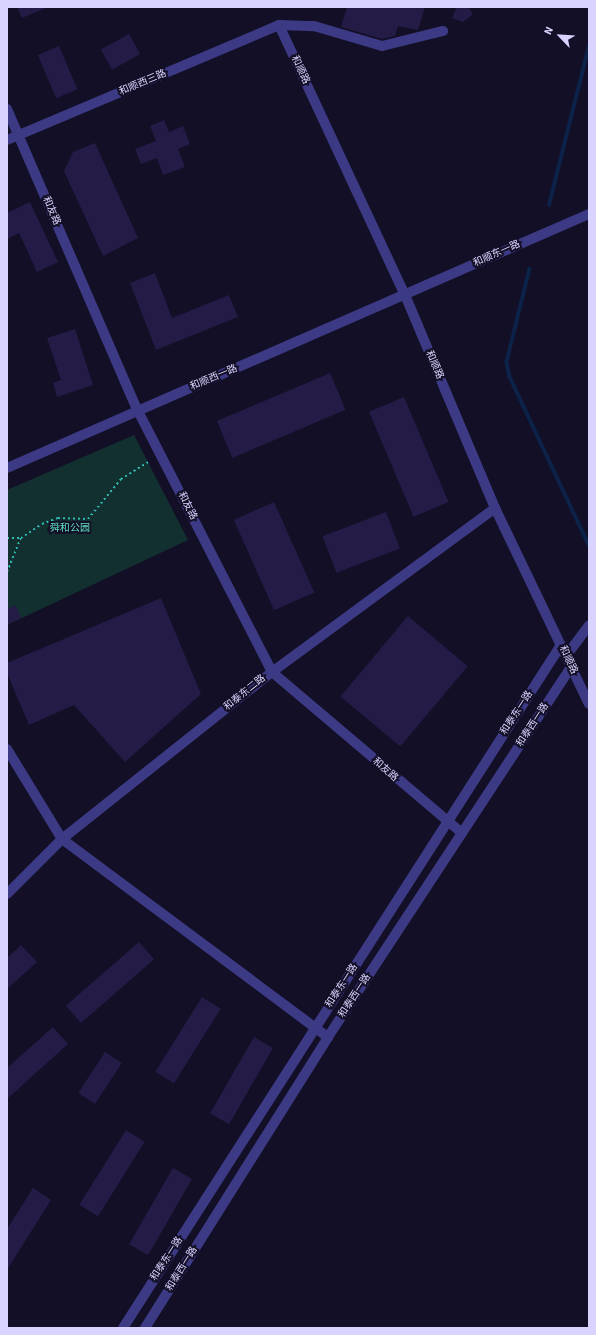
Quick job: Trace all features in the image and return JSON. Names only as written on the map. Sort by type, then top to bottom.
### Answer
[{"type":"street","points":[[279,25],[314,26],[382,46],[443,31]]},
{"type":"street","name":"和顺西三路","points":[[7,140],[279,25]]},
{"type":"street","name":"和顺路","points":[[279,25],[405,295],[495,508],[589,704]]},
{"type":"street","name":"和友路","points":[[7,109],[138,411],[272,672],[446,823],[462,833]]},
{"type":"street","name":"和顺东一路","points":[[405,295],[589,214]]},
{"type":"street","name":"和顺西一路","points":[[7,468],[22,460],[405,295]]},
{"type":"street","name":"和泰东二路","points":[[7,894],[62,839],[272,672],[495,508]]},
{"type":"street","points":[[566,656],[589,625]]},
{"type":"street","name":"和泰东一路","points":[[123,1328],[561,645]]},
{"type":"street","name":"和泰西一路","points":[[145,1328],[328,1037],[571,667]]},
{"type":"street","points":[[7,748],[62,839],[316,1026],[328,1037]]},
{"type":"path","points":[[7,538],[21,538],[50,520],[88,519],[121,479],[148,462]]},
{"type":"path","points":[[7,572],[21,538]]},
{"type":"green space","name":"舜和公园","points":[[134,435],[188,540],[7,625],[7,490]]},
{"type":"building","points":[[17,7],[48,7],[22,18]]},
{"type":"building","points":[[347,7],[425,7],[418,30],[398,26],[395,36],[382,39],[341,27]]},
{"type":"building","points":[[457,7],[468,7],[473,14],[463,22],[452,18]]},
{"type":"building","points":[[129,34],[140,54],[112,70],[101,50]]},
{"type":"building","points":[[59,46],[77,89],[56,98],[38,55]]},
{"type":"building","points":[[164,120],[169,132],[183,126],[190,144],[178,149],[185,167],[163,175],[157,158],[141,164],[135,149],[156,141],[150,126]]},
{"type":"building","points":[[95,143],[138,238],[103,256],[64,171],[73,152]]},
{"type":"building","points":[[30,202],[58,262],[37,272],[19,233],[7,239],[7,213]]},
{"type":"building","points":[[155,273],[172,318],[229,295],[238,317],[156,350],[130,283]]},
{"type":"building","points":[[75,329],[93,385],[57,397],[53,383],[61,380],[47,338]]},
{"type":"building","points":[[330,373],[346,410],[232,458],[217,421]]},
{"type":"building","points":[[404,397],[449,502],[414,517],[369,412]]},
{"type":"building","points":[[274,502],[314,592],[274,610],[234,520]]},
{"type":"building","points":[[386,512],[400,548],[336,573],[323,536]]},
{"type":"building","points":[[161,598],[201,694],[125,762],[74,705],[29,725],[7,673],[7,663]]},
{"type":"building","points":[[16,605],[21,618],[7,625],[7,609]]},
{"type":"building","points":[[408,616],[468,666],[400,747],[341,696]]},
{"type":"building","points":[[139,942],[154,959],[81,1023],[66,1006]]},
{"type":"building","points":[[21,945],[37,962],[7,989],[7,958]]},
{"type":"building","points":[[202,997],[221,1009],[174,1083],[155,1072]]},
{"type":"building","points":[[53,1027],[68,1044],[7,1099],[7,1068]]},
{"type":"building","points":[[254,1037],[273,1048],[229,1124],[210,1113]]},
{"type":"building","points":[[105,1052],[122,1063],[95,1104],[78,1093]]},
{"type":"building","points":[[126,1130],[145,1142],[98,1216],[79,1205]]},
{"type":"building","points":[[173,1168],[192,1179],[148,1255],[129,1244]]},
{"type":"building","points":[[33,1188],[51,1200],[7,1270],[7,1229]]},
{"type":"waterway","points":[[549,205],[589,46]]},
{"type":"waterway","points":[[530,269],[507,362],[510,377],[589,545]]}]
